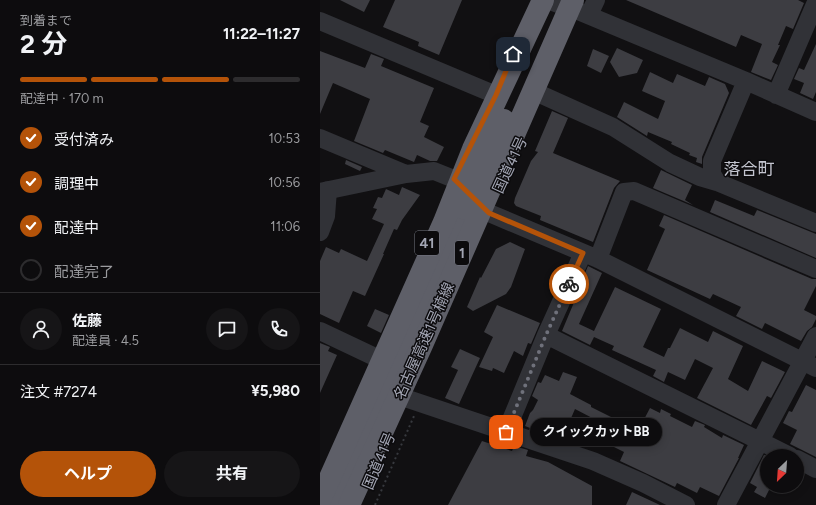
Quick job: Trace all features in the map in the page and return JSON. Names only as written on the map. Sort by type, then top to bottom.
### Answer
[{"type":"highway","name":"41","points":[[320,486],[454,179],[496,95],[536,0]]},
{"type":"highway","name":"名古屋高速1号楠線","points":[[320,500],[444,222],[472,149],[543,0]]},
{"type":"highway","points":[[430,347],[430,338],[457,274],[454,257],[465,209],[557,0]]},
{"type":"highway","name":"名古屋高速1号楠線","points":[[349,505],[422,345],[584,5]]},
{"type":"highway","name":"国道41号","points":[[360,505],[412,401],[430,347],[542,95],[584,5]]},
{"type":"highway","points":[[331,505],[434,271],[441,246],[444,222]]},
{"type":"street","points":[[547,0],[584,5],[776,95],[816,112]]},
{"type":"street","points":[[776,95],[816,2]]},
{"type":"street","points":[[320,21],[496,95]]},
{"type":"street","points":[[717,182],[712,174],[712,161],[746,81]]},
{"type":"street","points":[[542,95],[613,127],[670,163],[700,177],[717,182],[816,223]]},
{"type":"street","points":[[320,138],[406,174]]},
{"type":"street","points":[[320,232],[326,216],[324,191],[406,174],[434,171],[454,179],[489,213],[590,256],[809,365]]},
{"type":"street","points":[[506,432],[546,335],[624,192],[634,191],[816,269]]},
{"type":"street","points":[[320,331],[377,358]]},
{"type":"street","points":[[546,335],[776,449]]},
{"type":"street","points":[[726,505],[760,441],[809,365],[816,336]]},
{"type":"street","points":[[412,401],[593,461],[643,483],[686,505]]},
{"type":"street","points":[[804,463],[816,469]]},
{"type":"path","points":[[375,505],[412,401]]},
{"type":"building","points":[[340,0],[370,0],[364,12]]},
{"type":"building","points":[[395,0],[462,0],[439,55],[418,46],[419,42],[383,27]]},
{"type":"building","points":[[626,0],[798,0],[804,3],[793,29],[786,26],[778,45],[780,45],[772,62],[778,65],[771,80],[751,72],[762,44],[741,35],[736,47]]},
{"type":"building","points":[[816,44],[816,92],[813,99],[800,93],[804,83],[794,79],[799,68],[804,70]]},
{"type":"building","points":[[617,48],[643,60],[637,73],[619,77],[610,62]]},
{"type":"building","points":[[593,49],[609,56],[601,73],[587,66]]},
{"type":"building","points":[[320,51],[365,68],[371,54],[384,59],[381,66],[434,88],[420,122],[429,126],[424,137],[444,147],[437,161],[430,161],[417,155],[414,162],[385,150],[383,153],[354,141],[370,99],[333,83],[320,114]]},
{"type":"building","points":[[650,72],[673,83],[677,74],[705,86],[709,77],[725,84],[729,93],[702,157],[702,164],[696,162],[697,158],[689,155],[690,153],[671,144],[672,142],[648,132],[647,136],[617,117],[624,102],[658,119],[665,101],[642,91]]},
{"type":"building","points":[[552,111],[568,118],[553,153],[620,181],[614,188],[593,242],[540,220],[541,216],[516,206],[514,203],[531,161],[538,152],[535,151]]},
{"type":"building","points":[[346,160],[362,167],[360,171],[345,164]]},
{"type":"building","points":[[661,170],[692,185],[685,200],[693,205],[653,188]]},
{"type":"building","points":[[402,187],[420,195],[402,220],[397,230],[394,229],[365,296],[353,291],[339,323],[320,314],[320,261],[326,247],[339,253],[341,249],[367,261],[384,224],[372,219],[377,209],[373,208],[378,197],[382,198],[386,189],[399,195]]},
{"type":"building","points":[[715,200],[754,216],[757,210],[816,234],[816,258],[710,212]]},
{"type":"building","points":[[664,215],[812,279],[816,279],[816,286],[804,310],[816,316],[816,319],[812,327],[807,331],[801,341],[765,323],[762,329],[736,316],[741,307],[713,294],[710,299],[647,270],[665,229],[659,226]]},
{"type":"building","points":[[510,242],[525,249],[511,287],[506,294],[473,311],[467,307],[480,277],[481,278],[496,249]]},
{"type":"building","points":[[588,266],[602,273],[579,324],[594,331],[615,287],[661,309],[643,347],[664,357],[680,328],[708,342],[713,331],[743,346],[728,379],[748,391],[762,361],[785,372],[771,398],[767,396],[751,425],[697,398],[713,368],[695,359],[685,380],[668,372],[664,382],[653,376],[656,370],[612,350],[614,346],[594,337],[590,345],[562,331]]},
{"type":"building","points":[[497,305],[540,323],[531,344],[528,343],[523,356],[514,351],[504,373],[493,368],[492,371],[479,367],[493,337],[484,332]]},
{"type":"building","points":[[375,309],[389,315],[381,333],[367,326]]},
{"type":"building","points":[[320,343],[330,347],[328,351],[337,355],[320,393]]},
{"type":"building","points":[[460,349],[480,358],[459,404],[445,398],[458,370],[451,367]]},
{"type":"building","points":[[563,372],[577,377],[570,394],[591,405],[591,407],[623,423],[624,422],[639,429],[650,408],[660,413],[661,409],[671,414],[670,416],[692,427],[695,421],[705,425],[704,427],[722,438],[723,435],[744,445],[739,458],[719,496],[700,487],[697,493],[677,483],[675,487],[620,461],[624,452],[610,445],[611,443],[601,438],[602,435],[593,431],[598,421],[575,409],[565,432],[544,423],[540,432],[525,426],[530,413],[538,400],[532,396],[538,382],[541,383],[545,375],[559,381]]},
{"type":"building","points":[[806,385],[816,390],[816,457],[804,451],[804,449],[800,449],[790,444],[797,430],[783,423],[789,411],[792,412]]},
{"type":"building","points":[[482,441],[512,451],[514,446],[528,450],[526,456],[548,462],[592,486],[592,505],[448,505]]},
{"type":"building","points":[[760,463],[760,493],[768,493],[765,498],[754,492],[757,487],[750,483]]},
{"type":"building","points":[[632,492],[660,505],[626,505]]},
{"type":"way so far","points":[[506,432],[569,284]]},
{"type":"place","name":"クイックカットBB","points":[[506,432]]},
{"type":"district","name":"落合町","points":[[749,169]]},
{"type":"route","points":[[513,54],[496,95],[454,179],[489,213],[583,253],[569,284]]}]
